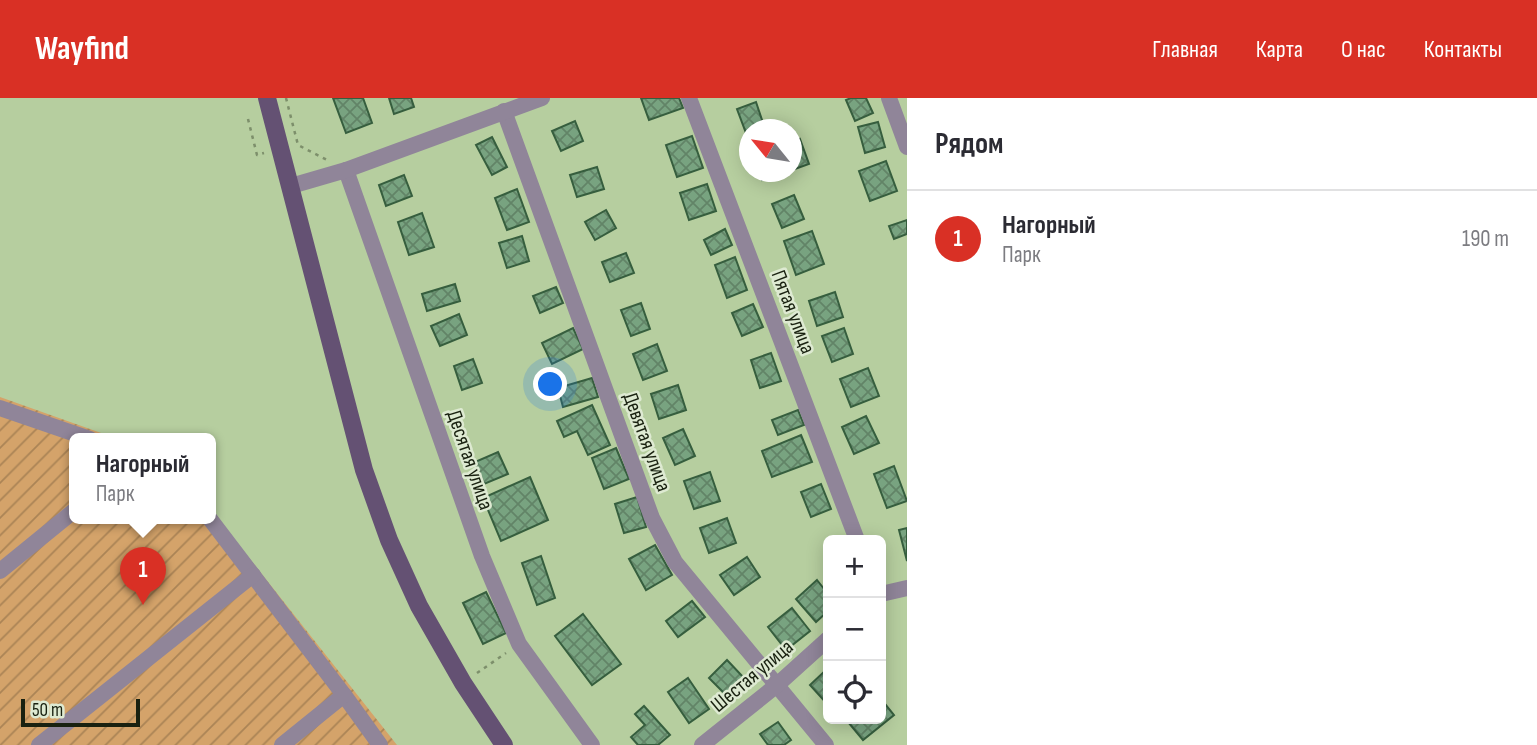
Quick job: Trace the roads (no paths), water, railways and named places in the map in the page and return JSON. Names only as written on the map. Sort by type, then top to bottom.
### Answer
[{"type":"main road","points":[[267,98],[364,470],[389,540],[419,606],[500,743]]},
{"type":"street","points":[[290,186],[346,170],[542,98]]},
{"type":"street","name":"Пятая улица","points":[[689,98],[855,535]]},
{"type":"street","points":[[889,98],[907,147]]},
{"type":"street","name":"Девятая улица","points":[[504,111],[652,518],[676,562],[826,745]]},
{"type":"street","name":"Десятая улица","points":[[346,170],[482,556],[519,644],[592,745]]},
{"type":"street","points":[[0,408],[73,433]]},
{"type":"street","points":[[0,571],[69,515]]},
{"type":"street","points":[[214,524],[380,745]]},
{"type":"street","points":[[38,745],[253,575]]},
{"type":"street","points":[[886,593],[907,588]]},
{"type":"street","name":"Шестая улица","points":[[702,745],[777,685],[823,644]]},
{"type":"street","points":[[282,745],[344,695]]},
{"type":"place","name":"Нагорный","points":[[143,605]]}]
